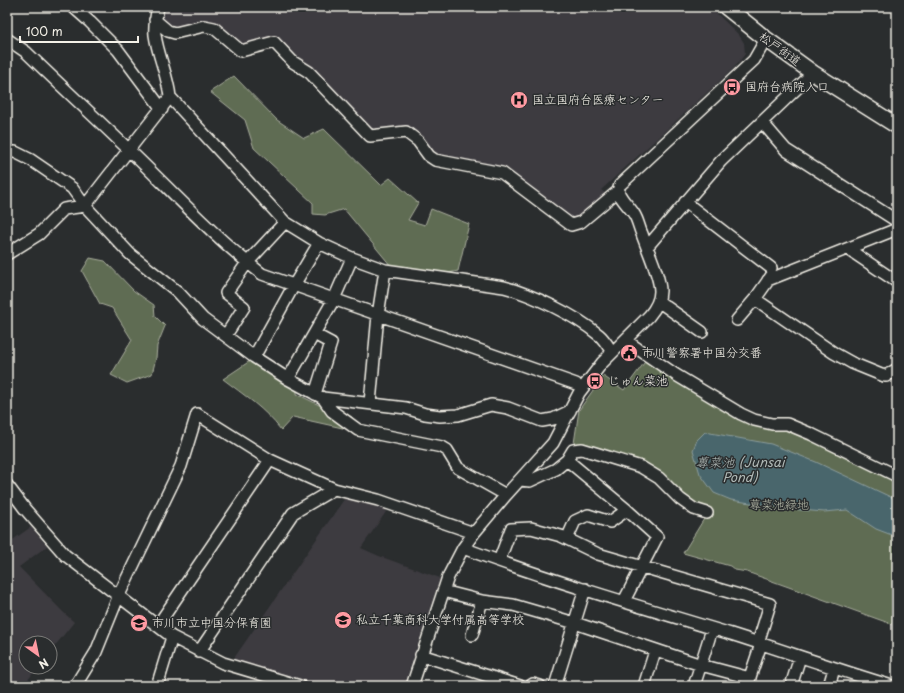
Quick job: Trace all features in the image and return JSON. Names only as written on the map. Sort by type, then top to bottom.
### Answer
[{"type":"main road","name":"松戸街道","points":[[726,7],[762,36],[813,73],[897,126]]},
{"type":"street","points":[[73,7],[118,50],[162,109]]},
{"type":"street","points":[[158,7],[155,20],[155,35],[169,87],[170,97],[285,222],[320,244],[385,270],[504,287],[522,292],[578,320],[600,336],[612,352]]},
{"type":"street","points":[[155,20],[168,31],[175,33],[204,26],[214,28],[241,51],[274,42],[293,62],[309,72],[370,136],[406,132],[418,141],[429,156],[435,160],[502,173],[570,225],[581,222],[618,191],[620,184],[754,60],[762,36],[737,7]]},
{"type":"street","points":[[7,39],[26,52],[130,150],[184,205],[247,263],[262,274],[576,384]]},
{"type":"street","points":[[647,247],[721,161],[813,73]]},
{"type":"street","points":[[7,254],[39,234],[64,209],[85,206],[170,97]]},
{"type":"street","points":[[762,122],[786,150],[897,221]]},
{"type":"street","points":[[7,152],[15,152],[31,160],[72,188],[85,206],[130,254],[178,292],[203,319],[254,357],[288,379],[319,396],[332,411],[358,430],[442,447],[446,450],[458,468],[506,496]]},
{"type":"street","points":[[412,686],[443,591],[452,568],[463,548],[474,533],[552,443],[583,387],[612,352],[649,316],[658,301],[660,291],[659,286],[647,247],[634,215],[618,191]]},
{"type":"street","points":[[685,202],[771,268],[773,274],[737,320]]},
{"type":"street","points":[[226,335],[244,307],[226,293],[247,263],[285,222]]},
{"type":"street","points":[[768,280],[897,229]]},
{"type":"street","points":[[254,357],[294,285],[320,244]]},
{"type":"street","points":[[848,249],[897,282]]},
{"type":"street","points":[[288,379],[334,299],[352,258]]},
{"type":"street","points":[[370,403],[378,315],[385,270]]},
{"type":"street","points":[[755,298],[834,353],[852,363],[884,376],[897,369]]},
{"type":"street","points":[[658,301],[702,332]]},
{"type":"street","points":[[314,334],[331,343],[319,396]]},
{"type":"street","points":[[626,340],[676,375],[741,414],[754,420],[772,424],[786,424],[811,434],[897,476]]},
{"type":"street","points":[[319,396],[406,408],[425,414],[440,416],[458,415],[491,406],[508,408],[542,421],[553,419],[570,411]]},
{"type":"street","points":[[74,686],[96,652],[120,595],[181,466],[197,414],[270,460],[334,489],[378,500],[474,533]]},
{"type":"street","points":[[520,480],[530,481],[556,469],[567,460],[573,450],[582,449],[641,467],[659,478],[680,499],[694,509],[707,513]]},
{"type":"street","points":[[158,625],[270,460]]},
{"type":"street","points":[[567,460],[657,537],[624,601]]},
{"type":"street","points":[[7,485],[66,555],[120,595],[172,637],[223,663],[295,685]]},
{"type":"street","points":[[199,652],[293,513],[334,489]]},
{"type":"street","points":[[567,539],[575,521],[588,515],[610,522],[627,510]]},
{"type":"street","points":[[443,591],[482,601],[513,605],[575,623],[749,682],[770,604],[641,568],[598,554],[567,539],[531,528],[511,529],[499,562]]},
{"type":"street","points":[[463,548],[499,562],[585,590],[759,643],[884,685]]},
{"type":"street","points":[[555,686],[585,590]]},
{"type":"street","points":[[472,634],[482,601]]},
{"type":"street","points":[[694,686],[712,629]]},
{"type":"street","points":[[157,686],[172,637]]},
{"type":"street","points":[[644,686],[655,651]]},
{"type":"street","points":[[422,655],[520,686]]},
{"type":"street","points":[[791,686],[800,657]]},
{"type":"street","points":[[829,686],[834,669]]},
{"type":"street","points":[[530,686],[533,684],[540,686]]},
{"type":"shaded area","name":"国立国府台医療センター","points":[[161,7],[710,7],[739,35],[744,43],[745,54],[734,68],[601,190],[607,195],[575,221],[502,171],[437,157],[410,131],[371,134],[273,39],[247,46],[238,44],[210,23],[171,28],[161,21]]},
{"type":"shaded area","name":"私立千葉商科大学付属高等学校","points":[[345,498],[388,509],[361,548],[440,578],[404,686],[317,686],[232,661]]},
{"type":"shaded area","points":[[31,527],[47,546],[19,567],[74,622],[58,642],[58,635],[18,635],[18,675],[32,675],[23,686],[7,686],[7,544]]},
{"type":"green space","points":[[234,76],[277,120],[304,138],[324,129],[381,185],[390,178],[418,203],[408,220],[425,225],[431,209],[469,224],[458,271],[444,274],[391,266],[344,209],[325,215],[313,214],[313,203],[254,148],[245,120],[210,92]]},
{"type":"green space","points":[[90,258],[105,261],[134,291],[154,305],[155,316],[165,326],[157,346],[152,374],[127,383],[111,375],[132,340],[112,308],[100,304],[82,271]]},
{"type":"green space","name":"蓴菜池緑地","points":[[647,359],[763,427],[786,430],[897,479],[897,626],[747,572],[735,570],[730,566],[683,553],[707,514],[659,478],[573,450],[579,410],[603,376],[624,390]]},
{"type":"green space","points":[[250,361],[297,389],[297,394],[327,409],[338,409],[352,417],[353,420],[347,429],[293,417],[281,430],[261,409],[223,379]]},
{"type":"water","name":"蓴菜池 (Junsai Pond)","points":[[705,432],[771,444],[816,462],[897,500],[897,537],[876,529],[847,510],[824,512],[789,509],[731,500],[714,493],[700,474],[693,450],[697,440]]},
{"type":"place","name":"国府台病院入口","points":[[732,87]]},
{"type":"place","name":"国立国府台医療センター","points":[[519,100]]},
{"type":"place","name":"市川警察署中国分交番","points":[[629,353]]},
{"type":"place","name":"じゅん菜池","points":[[595,381]]},
{"type":"place","name":"私立千葉商科大学付属高等学校","points":[[343,620]]},
{"type":"place","name":"市川市立中国分保育園","points":[[139,623]]}]
